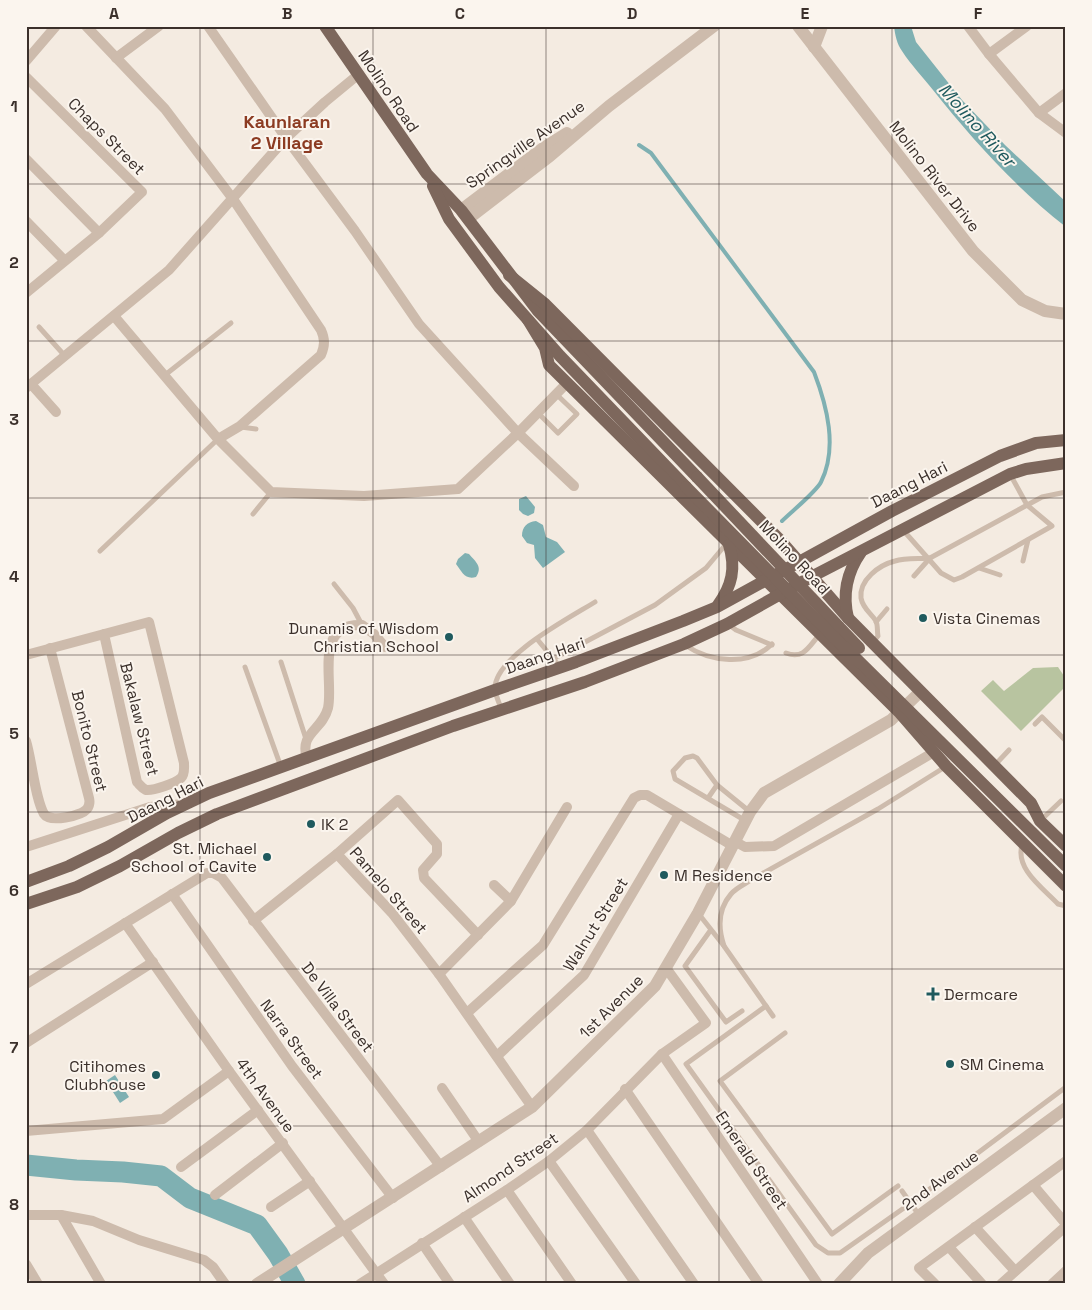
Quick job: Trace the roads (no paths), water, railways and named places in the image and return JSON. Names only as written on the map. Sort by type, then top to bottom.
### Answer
[{"type":"main road","name":"Molino Road","points":[[325,26],[427,174],[464,215],[538,311],[858,648],[1066,854]]},
{"type":"main road","name":"Molino Road","points":[[427,174],[448,219],[491,277],[560,356],[803,606],[1066,866]]},
{"type":"main road","name":"Molino Road","points":[[509,275],[545,304],[777,538],[872,644],[1031,803],[1040,821],[1066,846]]},
{"type":"main road","name":"Molino Road","points":[[528,320],[545,348],[550,365],[567,383],[900,713],[946,766],[1066,886]]},
{"type":"main road","name":"Daang Hari","points":[[26,882],[69,866],[209,793],[447,708],[495,690],[557,663],[576,662],[615,648],[717,607],[892,511],[1000,456],[1036,443],[1066,440]]},
{"type":"main road","points":[[26,904],[77,887],[217,814],[453,726],[584,682],[684,644],[728,624],[811,577],[1010,474],[1026,469],[1066,464]]},
{"type":"main road","points":[[717,607],[732,580],[733,566],[730,546]]},
{"type":"main road","points":[[848,618],[845,606],[846,582],[861,552]]},
{"type":"main road","points":[[615,648],[621,668]]},
{"type":"main road","points":[[576,662],[584,682]]},
{"type":"main road","points":[[447,708],[453,726]]},
{"type":"main road","points":[[346,744],[352,764]]},
{"type":"main road","points":[[186,804],[199,823]]},
{"type":"street","points":[[26,61],[56,26]]},
{"type":"street","points":[[86,26],[166,109],[233,199],[324,337],[324,346],[320,355],[240,426],[218,438]]},
{"type":"street","points":[[116,58],[159,26]]},
{"type":"street","points":[[208,26],[286,138],[356,231],[419,324],[518,433],[574,486]]},
{"type":"street","name":"Springville Avenue","points":[[464,215],[550,156],[609,106],[714,26]]},
{"type":"street","name":"Molino River Drive","points":[[798,26],[946,219],[990,270],[1022,300],[1045,311],[1066,314]]},
{"type":"street","points":[[814,47],[822,26]]},
{"type":"street","points":[[968,26],[1039,113],[1066,133]]},
{"type":"street","points":[[989,54],[1026,26]]},
{"type":"street","points":[[56,412],[28,386],[169,270],[286,138],[359,74]]},
{"type":"street","name":"Chaps Street","points":[[26,77],[142,192],[99,233],[28,288]]},
{"type":"street","points":[[1039,113],[1066,93]]},
{"type":"street","points":[[26,159],[99,233]]},
{"type":"street","points":[[26,221],[64,260]]},
{"type":"street","points":[[114,316],[218,438],[270,492],[364,496],[458,488],[518,433],[567,383]]},
{"type":"street","name":"Bakalaw Street","points":[[149,622],[184,763],[182,778],[175,782],[151,790],[146,790],[137,782],[104,634],[149,622]]},
{"type":"street","points":[[307,758],[304,748],[306,740],[326,714],[329,702],[328,656],[338,633],[345,627],[362,625],[374,634],[385,647]]},
{"type":"street","points":[[26,654],[104,634]]},
{"type":"street","name":"Bonito Street","points":[[26,741],[34,788],[45,816],[56,820],[83,812],[90,804],[50,648]]},
{"type":"street","name":"1st Avenue","points":[[257,1284],[532,1107],[655,986],[698,913],[748,817],[764,792],[891,720],[920,692]]},
{"type":"street","points":[[467,1013],[543,945],[634,798],[640,795],[647,795],[735,844],[745,847],[774,846],[934,752]]},
{"type":"street","name":"Pamelo Street","points":[[478,935],[424,878],[423,870],[438,854],[436,844],[398,800],[337,854],[392,913],[439,974],[532,1107]]},
{"type":"street","points":[[26,847],[150,807],[186,804]]},
{"type":"street","points":[[439,974],[511,901],[567,807]]},
{"type":"street","name":"Walnut Street","points":[[497,1056],[584,976],[679,814]]},
{"type":"street","points":[[254,921],[337,854]]},
{"type":"street","name":"De Villa Street","points":[[172,894],[207,873],[214,873],[222,878],[441,1167]]},
{"type":"street","points":[[494,885],[511,901]]},
{"type":"street","points":[[26,984],[172,894]]},
{"type":"street","name":"Narra Street","points":[[172,894],[292,1066],[393,1198]]},
{"type":"street","name":"4th Avenue","points":[[125,923],[229,1071],[384,1284]]},
{"type":"street","points":[[26,1043],[154,962]]},
{"type":"street","name":"Almond Street","points":[[360,1284],[549,1162],[587,1130],[625,1089],[662,1054],[706,1023],[666,968]]},
{"type":"street","name":"Emerald Street","points":[[662,1054],[818,1284]]},
{"type":"street","points":[[26,1131],[163,1119],[229,1071]]},
{"type":"street","points":[[442,1088],[479,1142]]},
{"type":"street","points":[[625,1089],[759,1284]]},
{"type":"street","name":"2nd Avenue","points":[[839,1284],[868,1253],[1066,1108]]},
{"type":"street","points":[[181,1166],[258,1110]]},
{"type":"street","points":[[587,1130],[694,1284]]},
{"type":"street","points":[[215,1195],[283,1143]]},
{"type":"street","points":[[935,1284],[920,1268],[1066,1161]]},
{"type":"street","points":[[549,1162],[636,1284]]},
{"type":"street","points":[[270,1207],[310,1181]]},
{"type":"street","points":[[1001,1284],[1066,1225],[1033,1185]]},
{"type":"street","points":[[507,1190],[572,1284]]},
{"type":"street","points":[[26,1215],[61,1215],[93,1221],[139,1240],[204,1260],[213,1267],[225,1284]]},
{"type":"street","points":[[61,1215],[101,1284]]},
{"type":"street","points":[[464,1217],[510,1284]]},
{"type":"street","points":[[975,1227],[1015,1271]]},
{"type":"street","points":[[422,1243],[450,1284]]},
{"type":"street","points":[[949,1247],[982,1284]]},
{"type":"street","points":[[26,1264],[38,1284]]},
{"type":"street","points":[[1052,1284],[1066,1271]]},
{"type":"lane","points":[[164,376],[231,323]]},
{"type":"lane","points":[[38,327],[65,356]]},
{"type":"lane","points":[[537,413],[558,433],[577,414],[556,394]]},
{"type":"lane","points":[[240,426],[256,429]]},
{"type":"lane","points":[[100,551],[218,438]]},
{"type":"lane","points":[[902,530],[930,558],[941,573],[954,580],[962,578],[1052,526],[1027,505],[1010,474]]},
{"type":"lane","points":[[253,514],[270,492]]},
{"type":"lane","points":[[914,576],[930,558],[1042,497],[1066,492]]},
{"type":"lane","points":[[1023,561],[1028,540]]},
{"type":"lane","points":[[537,639],[557,663],[655,605],[706,568],[730,546]]},
{"type":"lane","points":[[872,644],[878,636],[876,622],[865,609],[861,599],[862,590],[869,576],[886,564],[896,560],[930,558]]},
{"type":"lane","points":[[979,568],[1000,575]]},
{"type":"lane","points":[[334,584],[353,608],[362,625]]},
{"type":"lane","points":[[502,710],[495,690],[501,670],[506,663],[537,639],[595,602]]},
{"type":"lane","points":[[876,622],[887,609]]},
{"type":"lane","points":[[684,644],[706,656],[736,660],[757,656],[773,645],[736,630],[728,624]]},
{"type":"lane","points":[[786,653],[793,656],[802,653],[820,634]]},
{"type":"lane","points":[[281,662],[306,740]]},
{"type":"lane","points":[[245,667],[281,768]]},
{"type":"lane","points":[[1036,724],[1042,717],[1066,740]]},
{"type":"lane","points":[[994,766],[1009,750]]},
{"type":"lane","points":[[693,756],[697,758],[717,785],[748,817],[708,798],[675,779],[673,771],[685,758],[693,756]]},
{"type":"lane","points":[[724,946],[720,936],[719,921],[722,908],[732,893],[886,804],[946,766]]},
{"type":"lane","points":[[708,798],[717,785]]},
{"type":"lane","points":[[1040,821],[1061,801]]},
{"type":"lane","points":[[1023,843],[1020,853],[1023,868],[1058,904],[1066,906]]},
{"type":"lane","points":[[698,913],[710,931],[724,946],[773,1016]]},
{"type":"lane","points":[[710,931],[685,966],[726,1022],[742,1011]]},
{"type":"lane","points":[[766,1006],[686,1064],[816,1246],[828,1253],[840,1253],[911,1203],[1066,1087]]},
{"type":"lane","points":[[786,1033],[720,1081],[832,1234],[900,1188],[919,1215]]},
{"type":"water","name":"Molino River","points":[[894,26],[911,26],[916,42],[962,100],[1005,145],[1066,202],[1066,227],[1012,179],[963,127],[900,48]]},
{"type":"water","points":[[526,496],[535,507],[534,513],[528,516],[519,510],[519,499]]},
{"type":"water","points":[[536,521],[543,525],[546,537],[557,542],[565,552],[543,568],[535,558],[534,545],[527,543],[522,536],[526,526],[530,522]]},
{"type":"water","points":[[465,553],[469,554],[479,567],[476,577],[466,576],[456,564],[458,559]]},
{"type":"water","points":[[115,1075],[129,1097],[120,1103],[106,1081]]},
{"type":"waterway","points":[[639,145],[651,153],[814,372],[823,399],[829,427],[830,441],[826,469],[818,486],[782,521]]},
{"type":"waterway","points":[[26,1165],[161,1176],[190,1198],[257,1225],[278,1254],[295,1284]]},
{"type":"place","name":"Vista Cinemas","points":[[923,618]]},
{"type":"place","name":"Dunamis of Wisdom Christian School","points":[[449,637]]},
{"type":"place","name":"IK 2","points":[[311,824]]},
{"type":"place","name":"St. Michael School of Cavite","points":[[267,857]]},
{"type":"place","name":"M Residence","points":[[664,875]]},
{"type":"place","name":"Dermcare","points":[[933,994]]},
{"type":"place","name":"SM Cinema","points":[[950,1064]]},
{"type":"place","name":"Citihomes Clubhouse","points":[[156,1075]]},
{"type":"district","name":"Kaunlaran 2 Village","points":[[287,132]]}]
